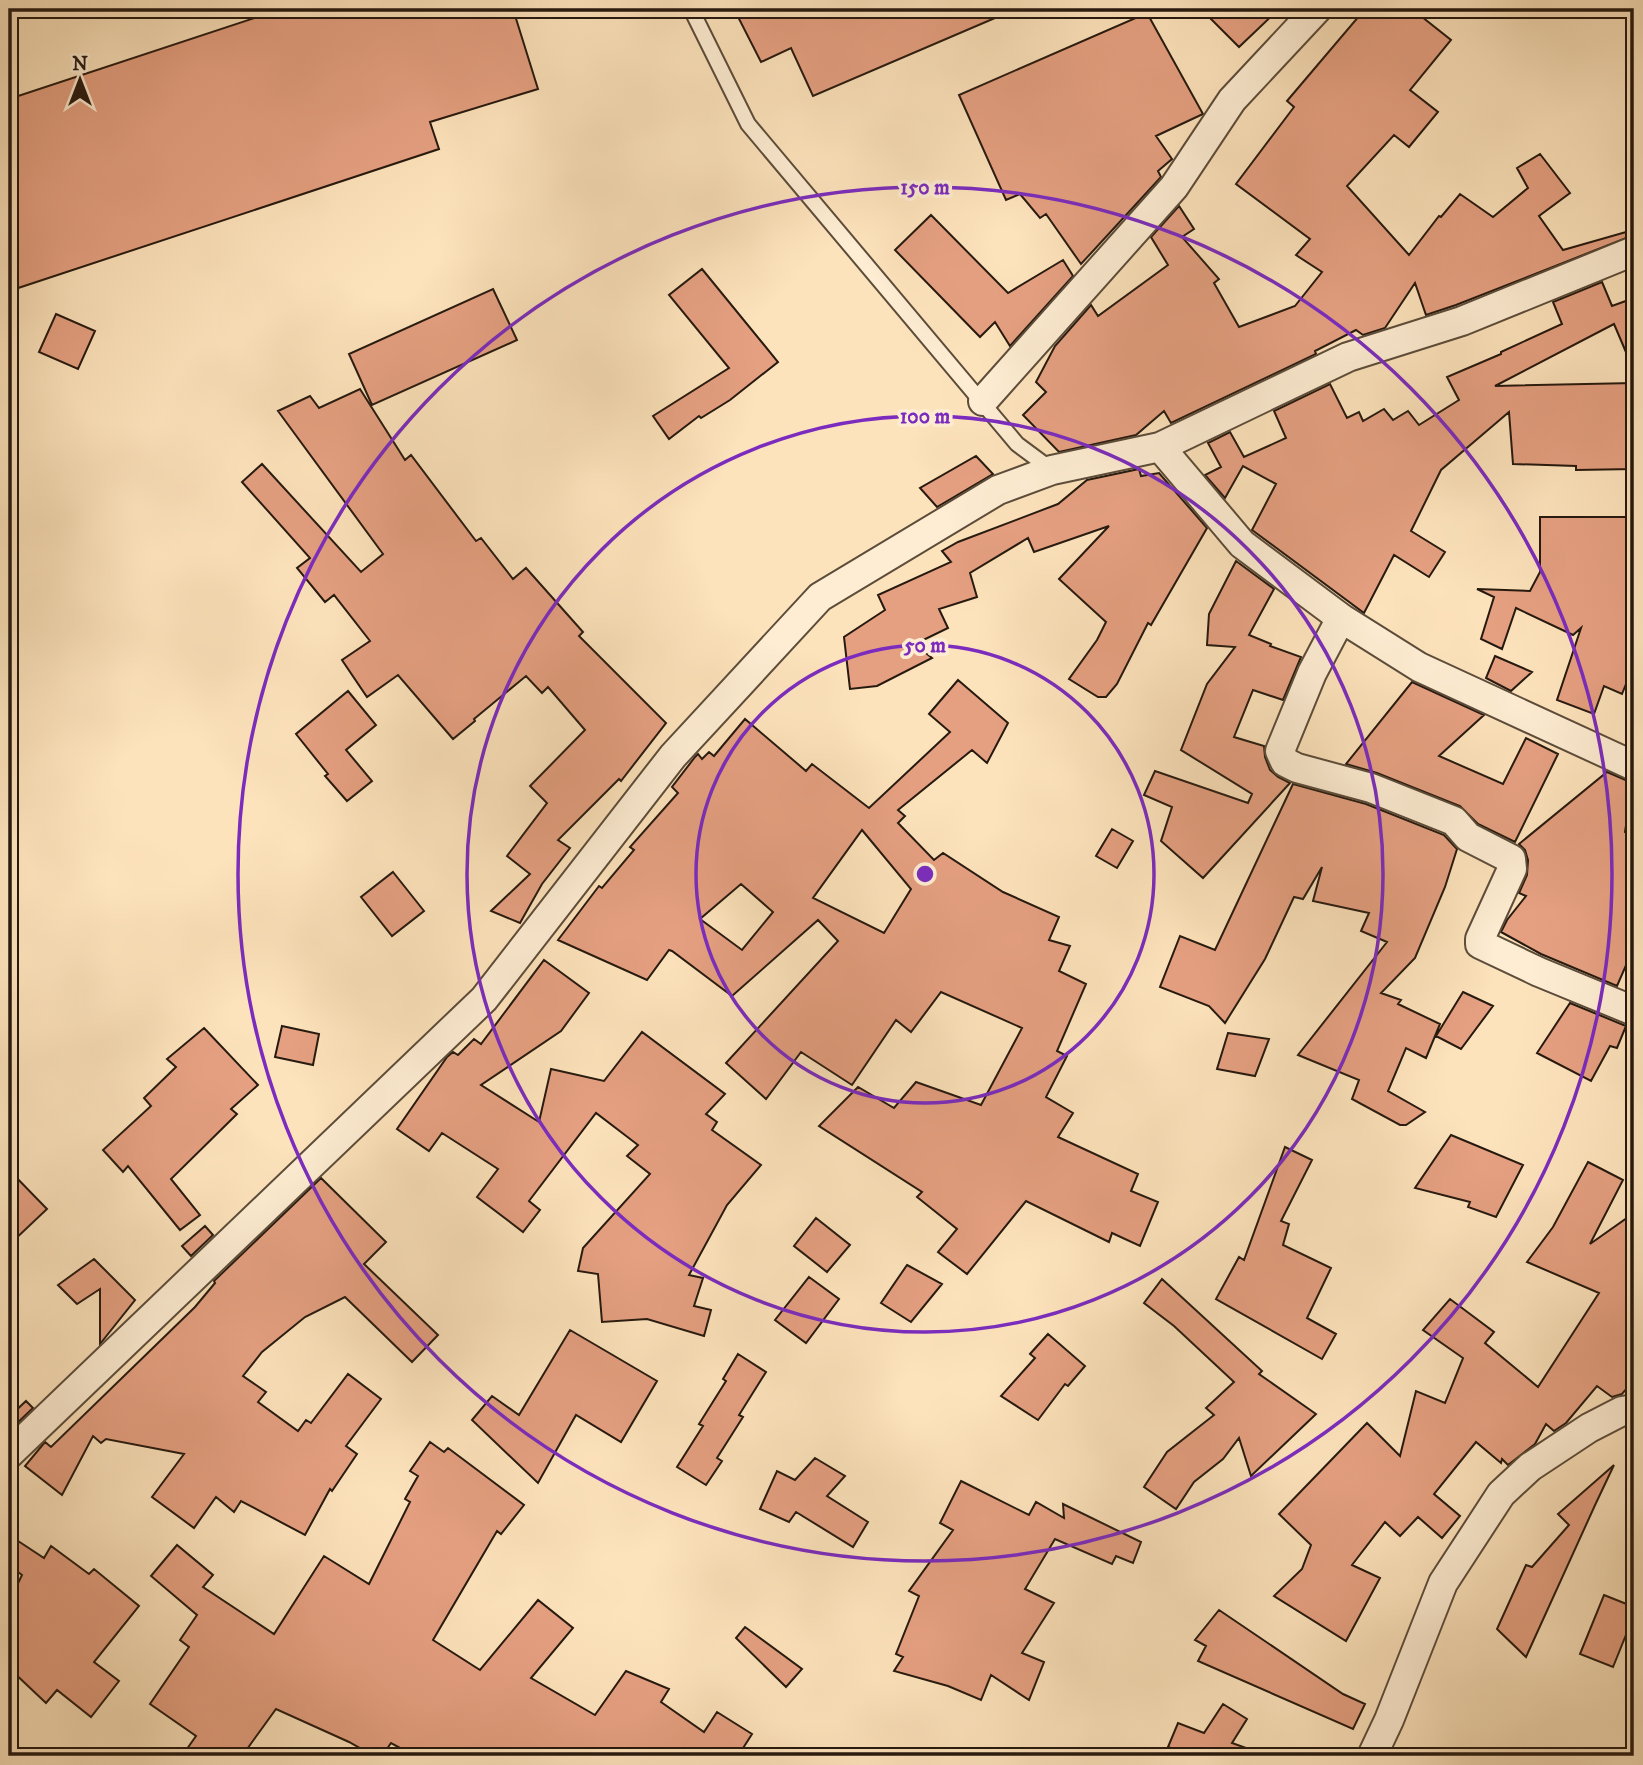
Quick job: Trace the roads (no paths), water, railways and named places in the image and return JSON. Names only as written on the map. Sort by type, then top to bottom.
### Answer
[{"type":"street","points":[[983,401],[1174,187],[1232,100],[1317,9]]},
{"type":"street","points":[[9,1454],[484,999],[673,756],[820,597],[998,491],[1052,470],[1160,447],[1348,357],[1462,321],[1634,251]]},
{"type":"street","points":[[1160,447],[1242,544],[1341,618],[1419,667],[1634,766]]},
{"type":"street","points":[[1341,618],[1312,673],[1280,751],[1285,762],[1297,768],[1371,788],[1454,821],[1468,837],[1511,859],[1512,869],[1480,944],[1539,972],[1634,1011]]},
{"type":"street","points":[[1372,1756],[1443,1583],[1500,1494],[1530,1467],[1589,1428],[1622,1411],[1634,1409]]},
{"type":"lane","points":[[691,9],[748,124],[1017,444],[1052,470]]}]
